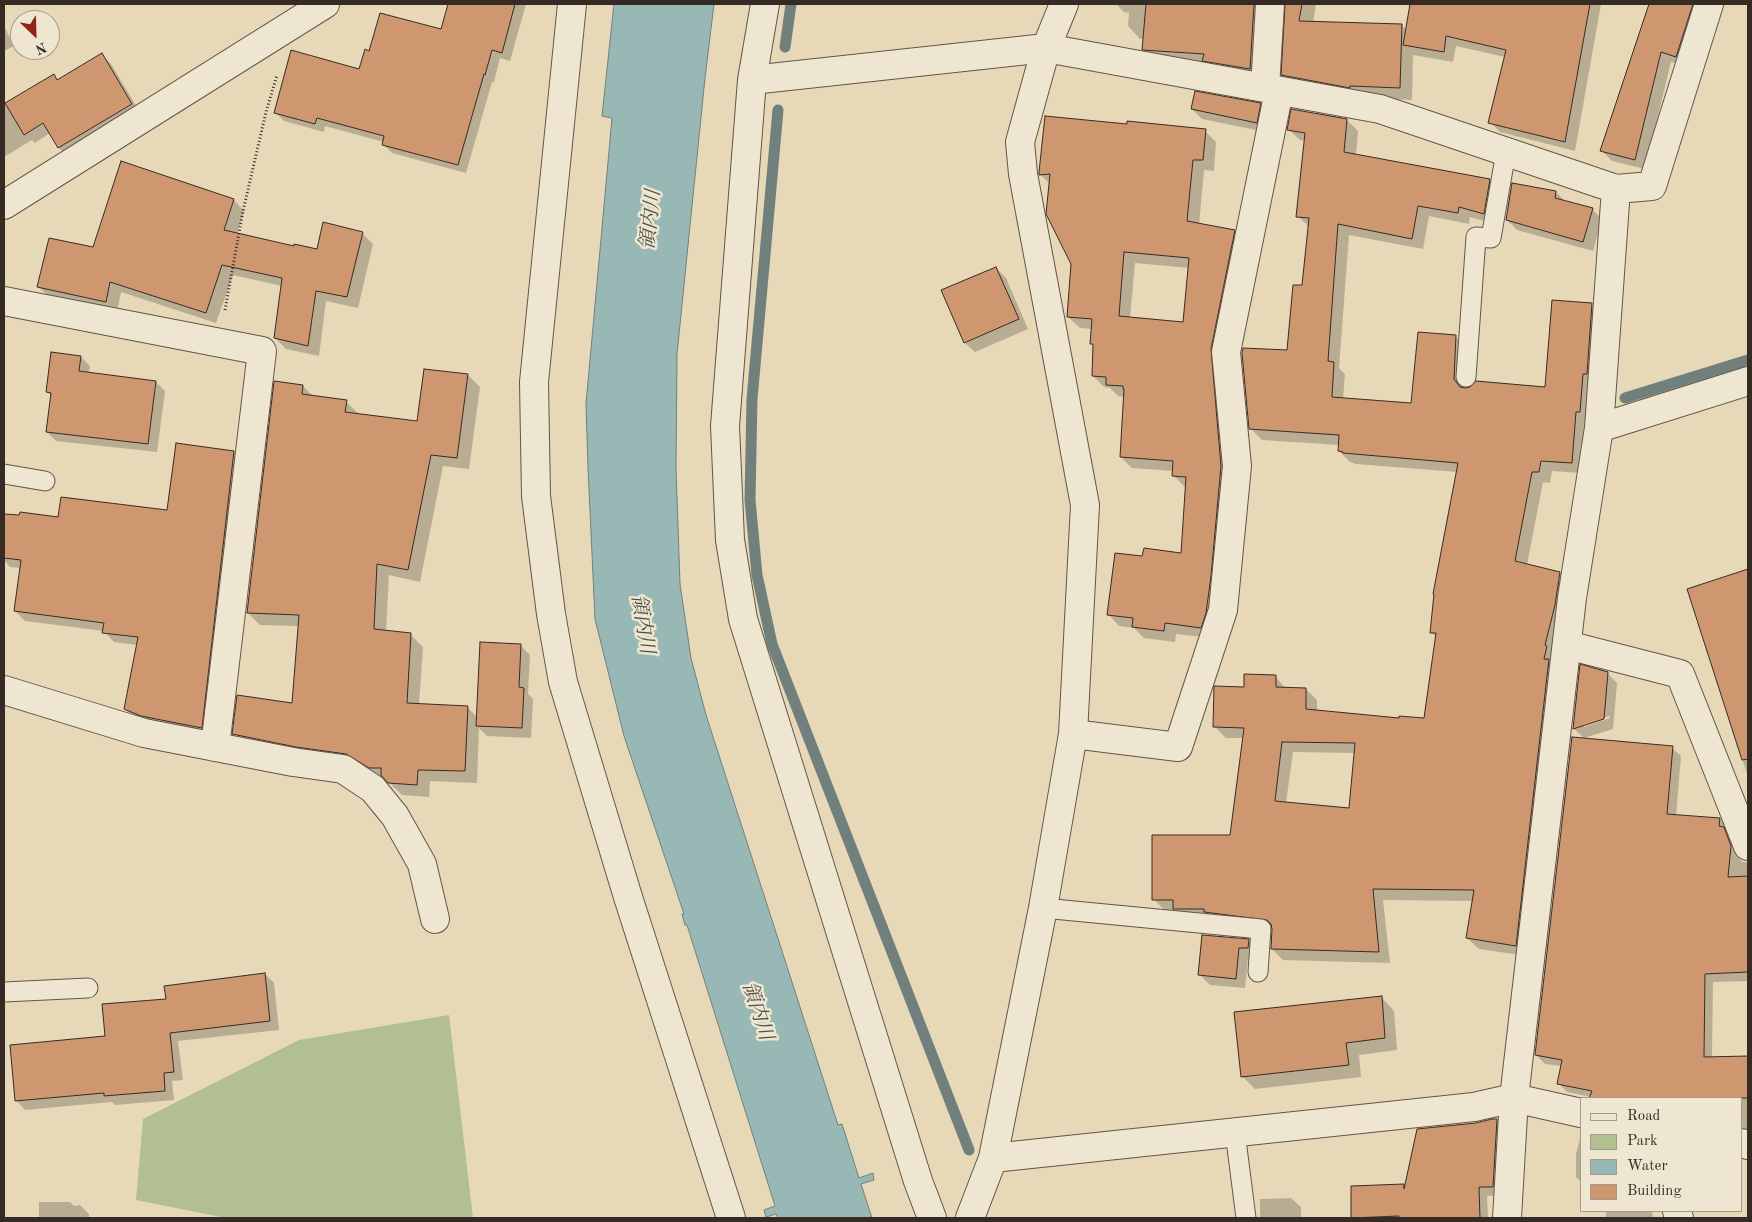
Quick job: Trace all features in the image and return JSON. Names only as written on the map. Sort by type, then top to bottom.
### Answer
[{"type":"street","points":[[4,205],[325,4]]},
{"type":"street","points":[[572,4],[534,382],[536,496],[551,614],[566,691],[628,897],[731,1218]]},
{"type":"street","points":[[765,4],[752,80],[725,426],[731,548],[743,619],[918,1181],[932,1218]]},
{"type":"street","points":[[970,1218],[993,1158],[1043,908],[1073,734],[1085,506],[1023,174],[1020,142],[1046,48],[1064,4]]},
{"type":"street","points":[[1073,734],[1178,747],[1223,610],[1237,466],[1226,352],[1272,90],[1270,4]]},
{"type":"street","points":[[752,80],[1046,48],[1380,109],[1616,189],[1652,186],[1709,4]]},
{"type":"street","points":[[1507,1218],[1514,1098],[1572,598],[1599,428],[1616,189]]},
{"type":"street","points":[[4,301],[262,351],[215,747]]},
{"type":"street","points":[[1599,428],[1748,381]]},
{"type":"street","points":[[1567,645],[1680,674],[1748,846]]},
{"type":"street","points":[[4,690],[144,733],[293,762],[343,769],[373,789],[395,816],[422,864],[435,919]]},
{"type":"street","points":[[993,1158],[1474,1107],[1514,1098],[1580,1113]]},
{"type":"lane","points":[[1466,377],[1476,237],[1491,238],[1506,152]]},
{"type":"lane","points":[[4,474],[45,481]]},
{"type":"lane","points":[[1043,908],[1261,929],[1258,972]]},
{"type":"lane","points":[[4,992],[88,988]]},
{"type":"lane","points":[[1235,1132],[1246,1218]]},
{"type":"path","points":[[219,342],[243,210],[266,112],[292,24]]},
{"type":"green space","points":[[449,1015],[473,1218],[226,1218],[136,1200],[143,1119],[299,1040]]},
{"type":"water","name":"領内川","points":[[614,4],[714,4],[677,354],[676,468],[680,584],[691,658],[706,715],[838,1125],[842,1124],[859,1178],[873,1173],[874,1180],[861,1184],[872,1218],[778,1218],[776,1214],[766,1217],[764,1210],[775,1206],[687,925],[685,925],[682,914],[684,914],[624,736],[595,619],[586,404],[612,118],[602,116]]},
{"type":"building","points":[[448,4],[515,4],[502,53],[492,50],[458,165],[382,145],[384,136],[317,118],[315,124],[274,113],[291,50],[359,69],[365,49],[369,51],[380,13],[441,29]]},
{"type":"building","points":[[1146,4],[1254,4],[1250,69],[1202,61],[1204,54],[1142,50]]},
{"type":"building","points":[[1285,4],[1302,4],[1299,21],[1402,24],[1400,88],[1350,86],[1350,88],[1281,75]]},
{"type":"building","points":[[1410,4],[1590,4],[1565,142],[1488,123],[1506,50],[1446,36],[1444,52],[1403,45]]},
{"type":"building","points":[[1649,4],[1693,4],[1676,57],[1661,52],[1635,160],[1600,151]]},
{"type":"building","points":[[102,53],[132,104],[58,148],[43,123],[24,135],[5,103],[54,74],[57,80]]},
{"type":"building","points":[[1195,91],[1261,103],[1257,123],[1191,109]]},
{"type":"building","points":[[1291,109],[1347,119],[1344,152],[1490,179],[1484,214],[1459,207],[1458,213],[1418,206],[1412,239],[1338,224],[1328,361],[1334,362],[1332,397],[1411,403],[1418,332],[1456,335],[1454,379],[1460,387],[1470,387],[1476,381],[1545,387],[1552,300],[1592,303],[1587,374],[1583,374],[1580,412],[1576,412],[1572,463],[1541,461],[1539,472],[1532,472],[1515,561],[1560,572],[1555,605],[1545,645],[1547,646],[1544,659],[1549,659],[1516,946],[1466,938],[1474,890],[1373,889],[1379,952],[1271,949],[1272,929],[1271,924],[1267,920],[1204,912],[1204,909],[1173,909],[1173,900],[1152,900],[1152,835],[1230,835],[1244,728],[1213,727],[1214,686],[1244,687],[1244,674],[1276,675],[1276,687],[1306,688],[1306,709],[1399,718],[1399,716],[1424,718],[1436,633],[1430,633],[1433,594],[1458,463],[1343,453],[1338,451],[1339,435],[1249,429],[1243,348],[1287,350],[1293,285],[1302,285],[1309,218],[1296,217],[1305,133],[1287,130]],"holes":[[[1282,742],[1355,743],[1349,808],[1275,801]]]},
{"type":"building","points":[[1045,116],[1127,124],[1127,121],[1206,129],[1203,160],[1193,160],[1187,221],[1235,230],[1211,349],[1221,466],[1211,576],[1206,613],[1201,628],[1165,623],[1164,631],[1132,627],[1133,618],[1107,615],[1115,553],[1142,556],[1144,548],[1181,553],[1186,477],[1172,476],[1173,461],[1120,457],[1123,386],[1106,385],[1106,377],[1092,376],[1093,344],[1090,344],[1092,319],[1067,317],[1071,264],[1046,214],[1050,174],[1039,175]],"holes":[[[1124,252],[1189,258],[1183,322],[1119,316]]]},
{"type":"building","points":[[121,161],[234,199],[224,230],[294,246],[294,244],[317,249],[323,222],[363,232],[347,297],[316,291],[308,346],[274,338],[282,278],[222,265],[206,313],[110,282],[106,302],[37,287],[49,238],[93,247]]},
{"type":"building","points":[[1512,183],[1556,191],[1555,198],[1593,208],[1583,242],[1506,220]]},
{"type":"building","points":[[996,267],[1019,319],[964,343],[941,290]]},
{"type":"building","points":[[51,352],[81,356],[79,371],[156,381],[148,444],[46,432],[51,393],[46,392]]},
{"type":"building","points":[[424,369],[468,374],[457,458],[431,455],[408,570],[377,564],[374,629],[411,633],[407,703],[468,706],[465,771],[418,770],[417,785],[388,783],[381,775],[381,768],[369,768],[346,754],[296,747],[232,734],[237,695],[292,703],[299,615],[247,613],[274,381],[303,385],[302,394],[347,400],[345,412],[417,421]]},
{"type":"building","points":[[176,443],[234,451],[202,728],[141,716],[124,709],[138,637],[102,633],[104,623],[14,611],[21,560],[4,558],[4,514],[19,515],[20,512],[58,517],[61,497],[167,510]]},
{"type":"building","points":[[1748,569],[1748,759],[1742,760],[1687,589]]},
{"type":"building","points":[[480,642],[521,644],[519,687],[524,688],[522,728],[476,726]]},
{"type":"building","points":[[1580,664],[1608,672],[1604,719],[1573,729]]},
{"type":"building","points":[[1572,737],[1673,746],[1667,814],[1720,818],[1719,826],[1724,827],[1731,846],[1728,877],[1748,876],[1748,972],[1705,974],[1704,1057],[1748,1056],[1748,1098],[1589,1097],[1592,1091],[1557,1084],[1562,1060],[1535,1055]]},
{"type":"building","points":[[1202,935],[1249,939],[1248,948],[1239,948],[1236,979],[1198,975]]},
{"type":"building","points":[[265,973],[270,1021],[170,1033],[174,1072],[164,1073],[165,1091],[104,1096],[104,1093],[15,1101],[10,1045],[105,1036],[102,1004],[166,999],[164,986]]},
{"type":"building","points":[[1382,996],[1385,1038],[1346,1043],[1349,1065],[1241,1077],[1234,1012]]},
{"type":"building","points":[[1497,1119],[1493,1187],[1479,1187],[1480,1218],[1398,1218],[1399,1216],[1351,1218],[1351,1186],[1404,1184],[1404,1189],[1417,1129],[1476,1123]]},
{"type":"waterway","points":[[785,47],[791,4]]},
{"type":"waterway","points":[[778,110],[752,399],[750,500],[757,575],[772,644],[969,1150]]},
{"type":"waterway","points":[[1625,398],[1748,360]]}]
